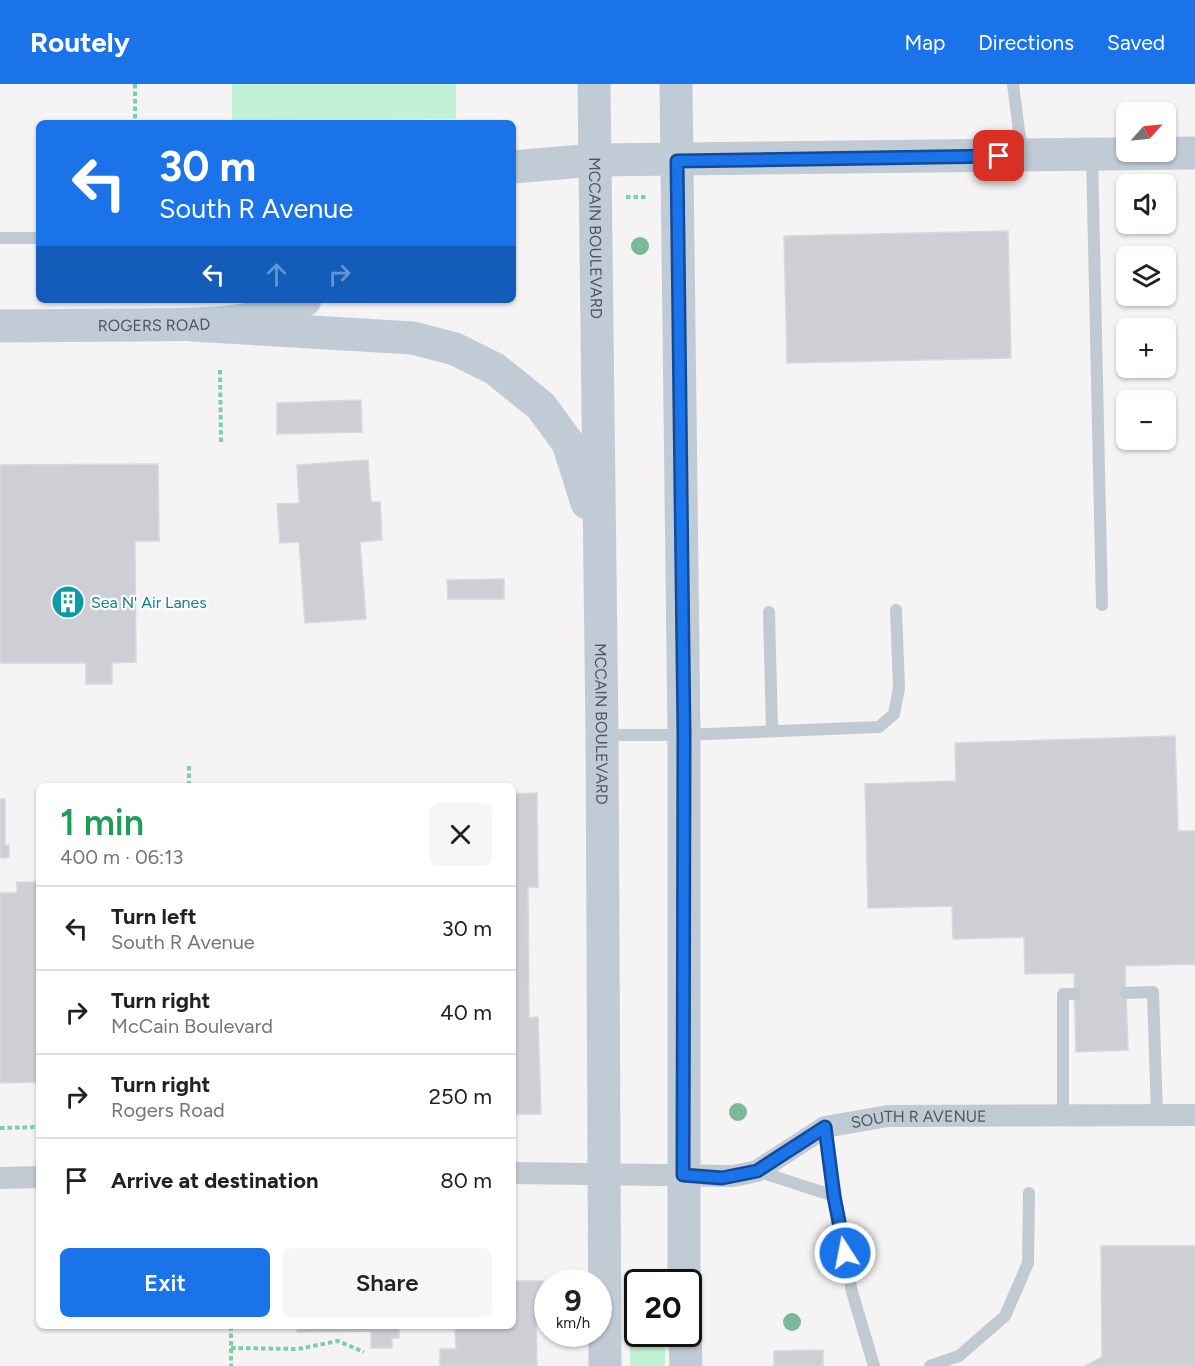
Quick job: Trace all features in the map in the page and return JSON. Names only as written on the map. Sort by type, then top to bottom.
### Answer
[{"type":"street","name":"MCCAIN BOULEVARD","points":[[594,84],[602,735],[605,1366]]},
{"type":"street","points":[[676,84],[684,735],[684,1269]]},
{"type":"street","points":[[516,167],[594,160],[677,161],[1195,153]]},
{"type":"street","name":"ROGERS ROAD","points":[[0,326],[192,325],[241,321],[280,312],[299,303]]},
{"type":"street","points":[[192,325],[413,338],[455,349],[495,369],[541,406],[568,443],[589,511],[599,569]]},
{"type":"street","name":"SOUTH R AVENUE","points":[[516,1173],[605,1173],[722,1178],[757,1171],[825,1127],[888,1116],[1195,1115]]},
{"type":"street","points":[[0,1178],[36,1177]]},
{"type":"street","points":[[685,1347],[686,1366]]},
{"type":"lane","points":[[1013,84],[1023,155]]},
{"type":"lane","points":[[1092,154],[1102,605]]},
{"type":"lane","points":[[0,238],[36,238]]},
{"type":"lane","points":[[602,735],[684,735],[879,727],[894,714],[899,688],[896,610]]},
{"type":"lane","points":[[769,612],[772,730]]},
{"type":"lane","points":[[1126,993],[1153,992],[1157,1115]]},
{"type":"lane","points":[[1063,1115],[1063,994],[1075,994]]},
{"type":"lane","points":[[825,1127],[834,1196],[852,1292],[874,1366]]},
{"type":"lane","points":[[757,1171],[834,1196]]},
{"type":"lane","points":[[930,1366],[959,1356],[1005,1316],[1028,1263],[1029,1193]]},
{"type":"path","points":[[135,84],[135,120]]},
{"type":"path","points":[[619,198],[651,197]]},
{"type":"path","points":[[220,370],[221,444]]},
{"type":"path","points":[[189,766],[189,783]]},
{"type":"path","points":[[0,1128],[36,1127]]},
{"type":"path","points":[[231,1329],[231,1366]]},
{"type":"path","points":[[231,1348],[298,1349],[338,1341],[364,1352]]},
{"type":"green space","points":[[232,84],[456,84],[456,119],[232,120]]},
{"type":"green space","points":[[630,1347],[665,1347],[665,1366],[630,1366]]},
{"type":"building","points":[[1008,231],[1011,358],[787,363],[784,236]]},
{"type":"building","points":[[361,400],[362,432],[277,434],[277,403]]},
{"type":"building","points":[[368,460],[371,502],[380,502],[382,540],[360,542],[366,619],[305,623],[299,542],[280,543],[277,504],[299,503],[297,465]]},
{"type":"building","name":"Sea N' Air Lanes","points":[[158,464],[159,541],[135,541],[136,662],[112,663],[112,684],[86,684],[86,663],[0,663],[0,465]]},
{"type":"building","points":[[504,579],[504,599],[448,599],[447,580]]},
{"type":"building","points":[[1175,736],[1178,831],[1195,831],[1195,964],[1125,966],[1128,1050],[1076,1052],[1074,973],[1025,974],[1024,937],[953,939],[952,906],[868,908],[865,784],[956,781],[955,743]]},
{"type":"building","points":[[537,793],[538,887],[528,887],[529,1018],[538,1017],[541,1114],[516,1114],[516,794]]},
{"type":"building","points":[[0,799],[5,799],[5,845],[9,845],[9,857],[5,858],[0,858]]},
{"type":"building","points":[[17,882],[36,882],[36,1082],[0,1083],[0,893],[17,893]]},
{"type":"building","points":[[1101,1246],[1195,1246],[1195,1366],[1085,1366],[1102,1357]]},
{"type":"building","points":[[516,1281],[534,1281],[534,1347],[537,1347],[537,1366],[440,1366],[440,1349],[456,1349],[455,1329],[516,1329]]},
{"type":"building","points":[[297,1329],[399,1329],[399,1338],[392,1338],[392,1348],[371,1348],[371,1331],[297,1332]]},
{"type":"building","points":[[823,1350],[823,1366],[774,1366],[774,1351]]},
{"type":"place","name":"Sea N' Air Lanes","points":[[68,602]]},
{"type":"route","points":[[845,1253],[834,1196],[825,1127],[757,1171],[722,1178],[683,1175],[684,735],[677,161],[999,156]]}]
